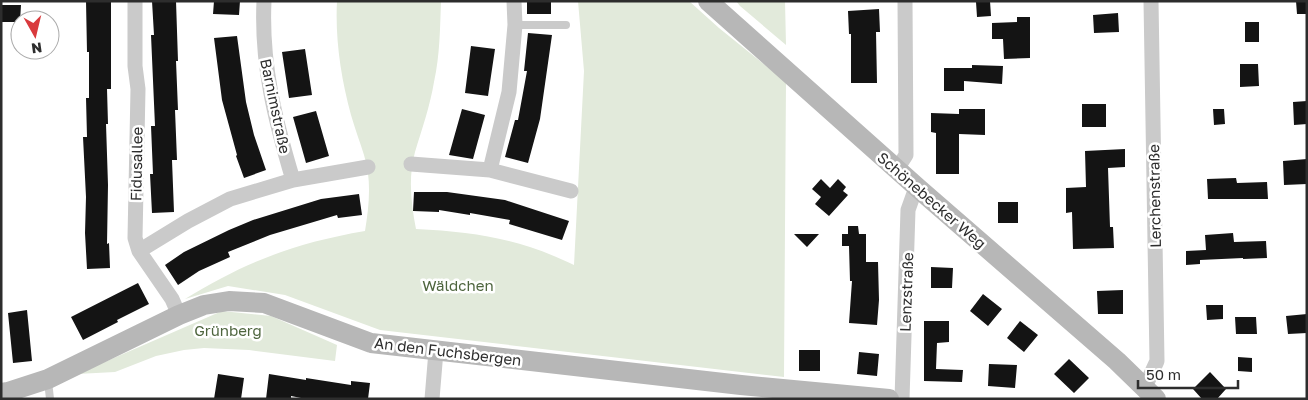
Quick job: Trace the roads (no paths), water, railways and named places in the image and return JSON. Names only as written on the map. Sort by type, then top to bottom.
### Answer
[{"type":"street","name":"Fidusallee","points":[[135,1],[135,66],[138,89],[135,238],[139,251],[172,299],[180,315]]},
{"type":"street","name":"Barnimstraße","points":[[264,1],[265,62],[280,136],[293,180]]},
{"type":"street","points":[[490,170],[508,92],[515,25],[514,1]]},
{"type":"street","name":"Schönebecker Weg","points":[[708,1],[919,189],[1117,361],[1144,395]]},
{"type":"street","points":[[897,169],[906,155],[905,1]]},
{"type":"street","name":"Lerchenstraße","points":[[1144,395],[1157,361],[1151,1]]},
{"type":"street","points":[[411,164],[490,170],[571,191]]},
{"type":"street","points":[[139,251],[188,221],[230,199],[293,180],[368,167]]},
{"type":"street","name":"Lenzstraße","points":[[902,399],[908,210],[913,196],[919,189]]},
{"type":"street","name":"An den Fuchsbergen","points":[[1,393],[49,389],[180,315],[204,305],[229,301],[264,303],[371,343],[740,392],[888,399]]},
{"type":"street","points":[[432,399],[436,351]]},
{"type":"lane","points":[[515,25],[566,24]]},
{"type":"park label","name":"Wäldchen","points":[[458,285]]},
{"type":"park label","name":"Grünberg","points":[[228,330]]}]
